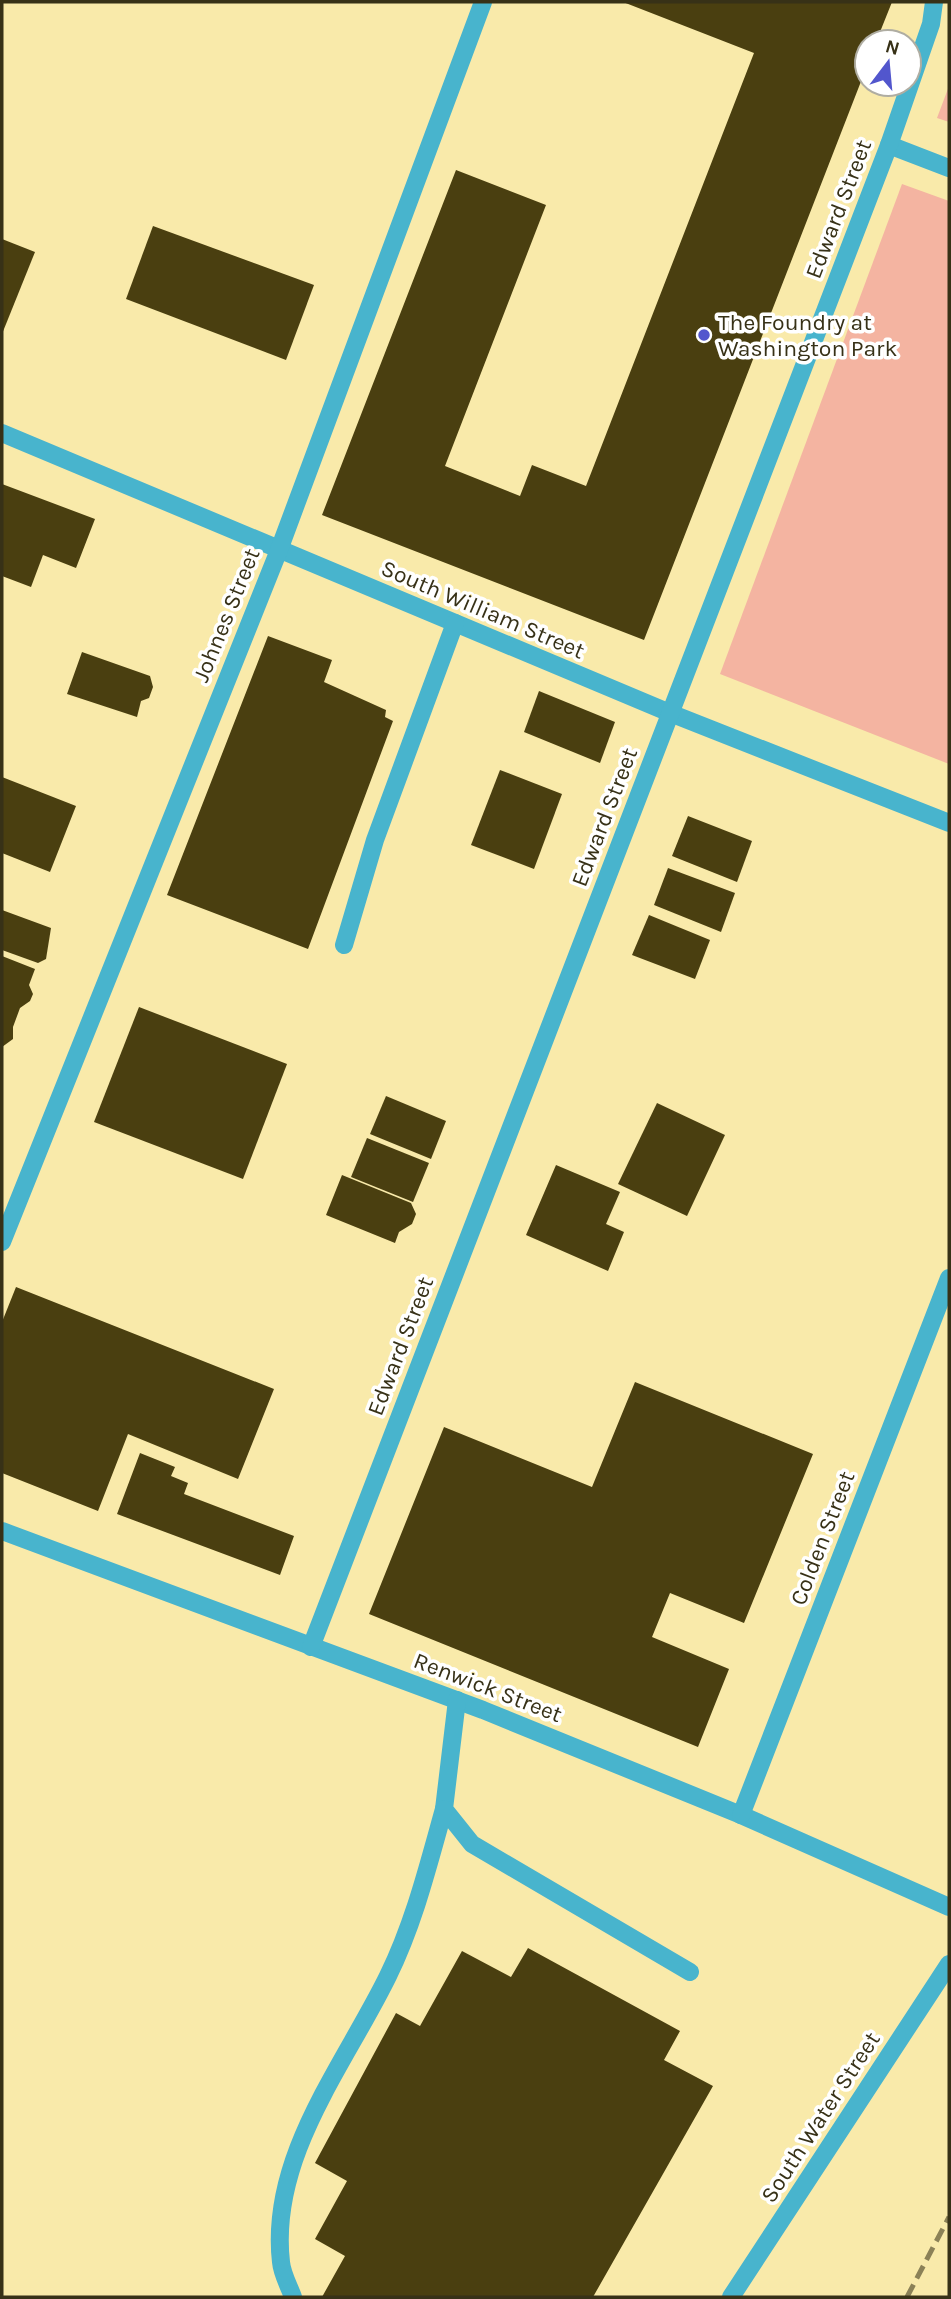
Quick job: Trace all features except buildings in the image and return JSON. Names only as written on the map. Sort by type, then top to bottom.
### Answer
[{"type":"street","name":"Johnes Street","points":[[2,1242],[279,550],[483,2]]},
{"type":"street","name":"Edward Street","points":[[311,1647],[889,145],[931,24],[933,2]]},
{"type":"street","points":[[889,145],[949,168]]},
{"type":"street","name":"South William Street","points":[[2,433],[670,713],[949,823]]},
{"type":"street","points":[[344,945],[374,839],[455,623]]},
{"type":"street","name":"Colden Street","points":[[741,1815],[949,1278]]},
{"type":"street","name":"Renwick Street","points":[[2,1531],[457,1700],[741,1815],[949,1907]]},
{"type":"street","points":[[293,2297],[281,2264],[280,2218],[292,2159],[388,1975],[416,1909],[444,1809],[457,1700]]},
{"type":"street","points":[[444,1809],[472,1844],[690,1972]]},
{"type":"street","name":"South Water Street","points":[[731,2297],[949,1964]]},
{"type":"shaded area","points":[[949,86],[949,122],[937,118]]},
{"type":"shaded area","points":[[902,184],[949,201],[949,764],[720,674]]},
{"type":"railway","points":[[907,2297],[949,2217]]},
{"type":"place","name":"The Foundry at Washington Park","points":[[704,335]]}]
